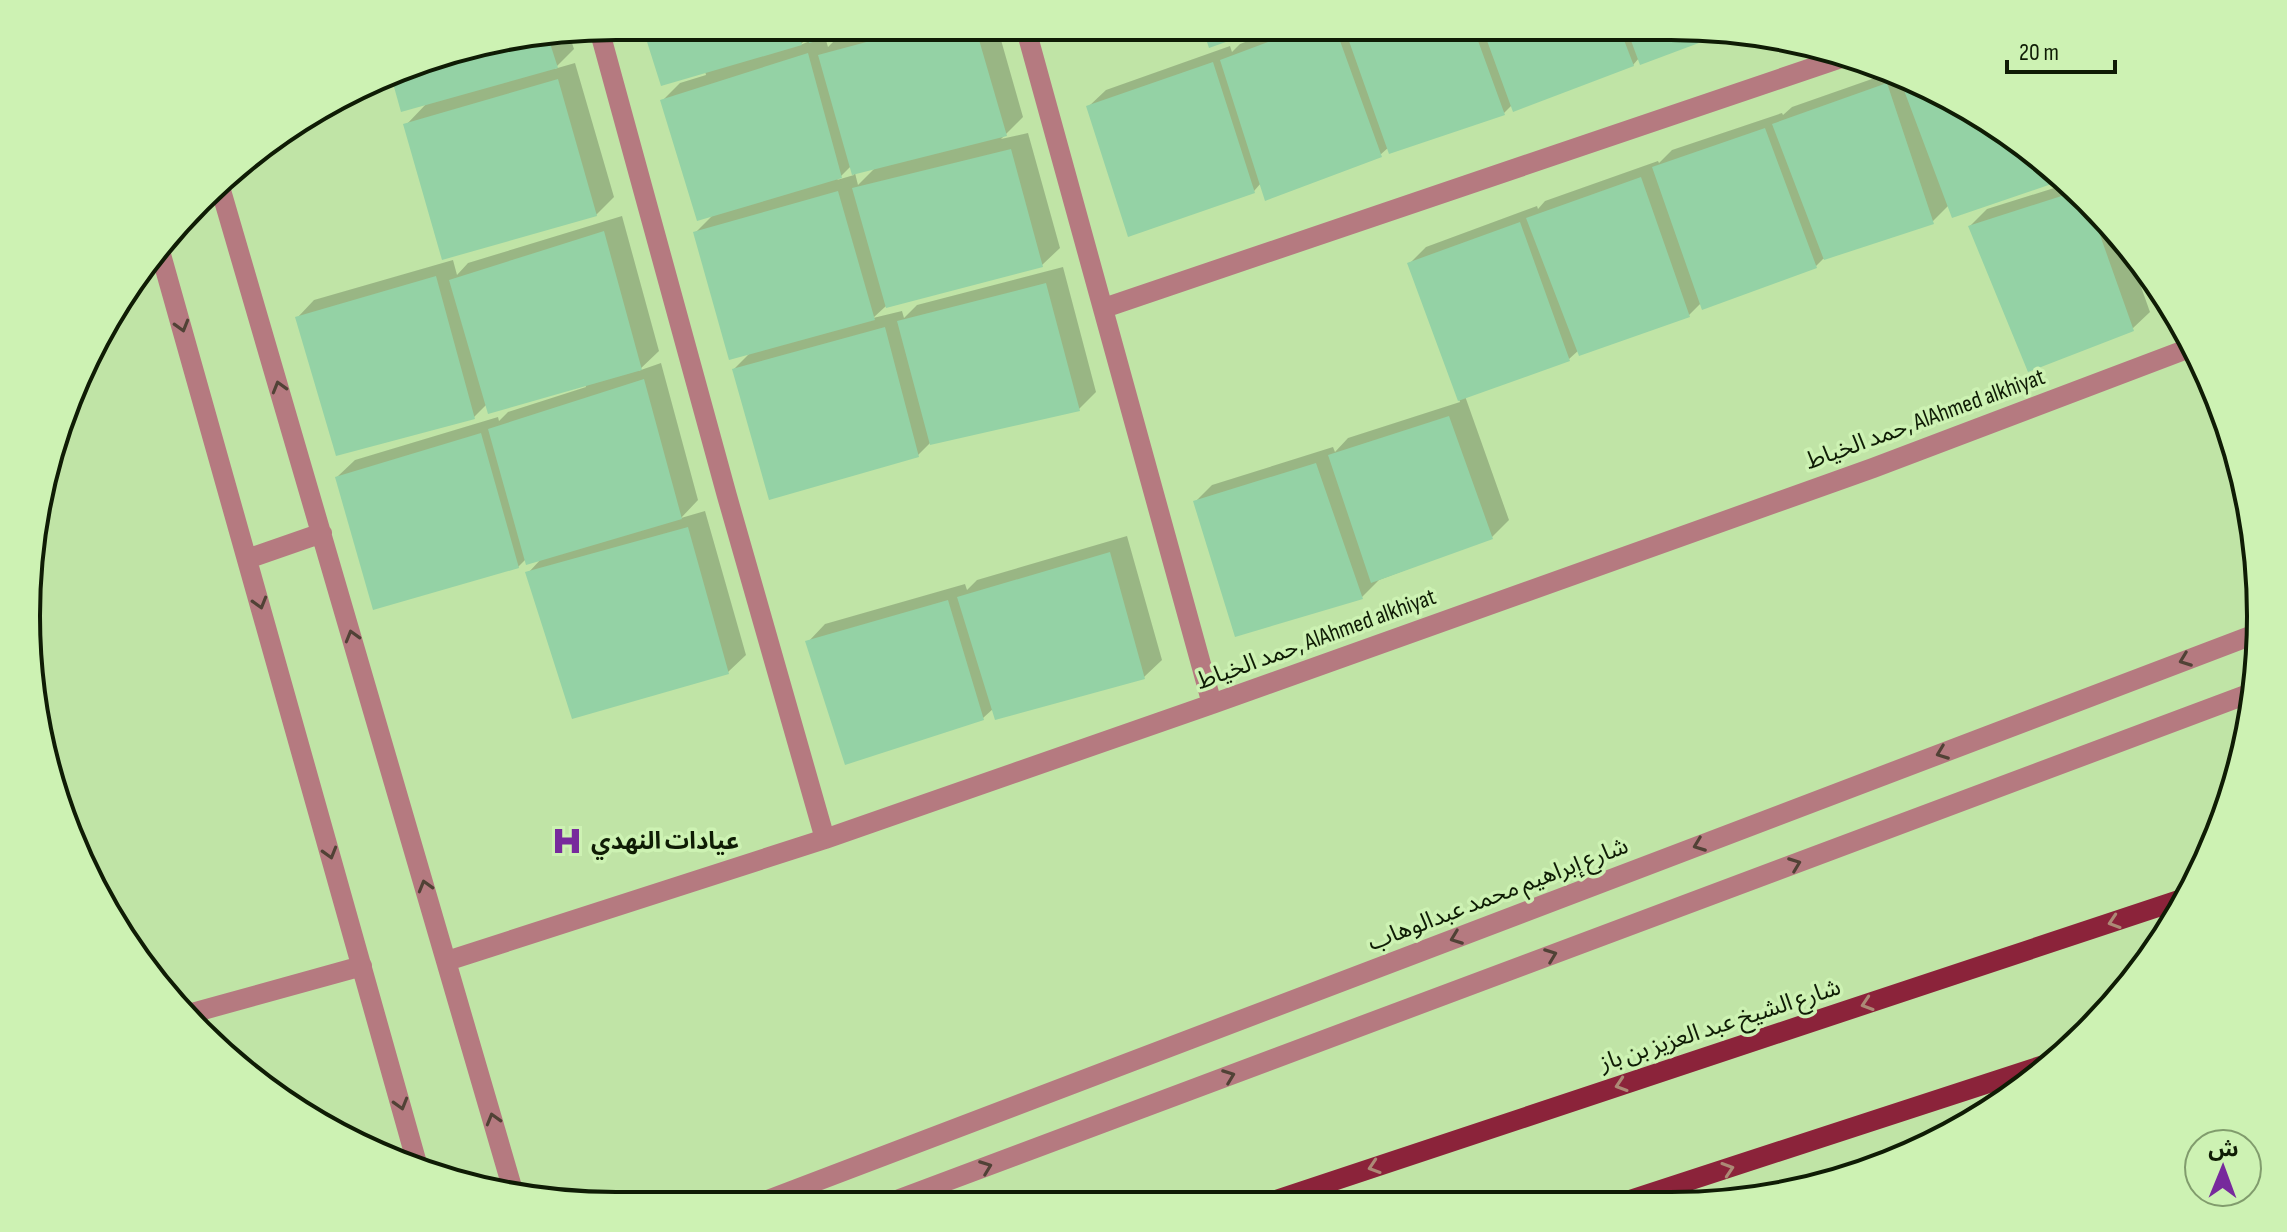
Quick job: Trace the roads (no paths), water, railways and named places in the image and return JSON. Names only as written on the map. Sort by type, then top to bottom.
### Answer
[{"type":"main road","name":"شارع الشيخ عبد العزيز بن باز","points":[[1300,1192],[2171,903]]},
{"type":"main road","points":[[1655,1192],[2024,1072]]},
{"type":"street","points":[[602,40],[825,839]]},
{"type":"street","points":[[1029,40],[1212,704]]},
{"type":"street","points":[[1104,308],[1828,62]]},
{"type":"street","points":[[223,196],[511,1182]]},
{"type":"street","points":[[163,261],[415,1155]]},
{"type":"street","name":"حمد الخياط, AlAhmed alkhiyat","points":[[447,961],[825,839],[1212,704],[1873,468],[2179,345]]},
{"type":"street","points":[[247,559],[322,533]]},
{"type":"street","name":"شارع إبراهيم محمد عبدالوهاب","points":[[789,1192],[2246,637]]},
{"type":"street","points":[[918,1192],[2241,697]]},
{"type":"street","points":[[198,1011],[362,966]]},
{"type":"place","name":"عيادات النهدي","points":[[567,841]]}]
